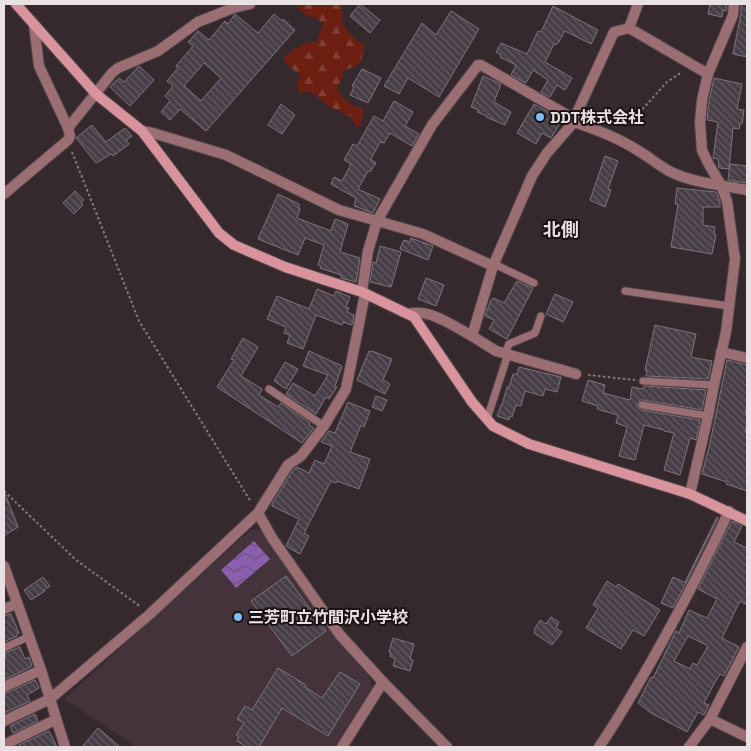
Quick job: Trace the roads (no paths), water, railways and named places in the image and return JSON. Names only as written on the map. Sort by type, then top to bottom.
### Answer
[{"type":"street","points":[[68,128],[118,68],[158,51],[198,22],[233,8],[250,4]]},
{"type":"street","points":[[629,28],[638,4]]},
{"type":"street","points":[[690,494],[726,332],[735,259],[727,201],[722,185],[702,150],[700,123],[702,100],[708,74],[733,15],[734,4]]},
{"type":"street","points":[[20,6],[34,25],[96,94],[142,131],[219,233],[234,246],[285,267],[363,293],[408,314],[418,321],[472,402],[493,426],[530,444],[690,494],[747,521]]},
{"type":"street","points":[[4,194],[68,140],[70,136],[39,66],[34,25]]},
{"type":"street","points":[[472,336],[494,265],[532,176],[547,153],[574,120],[614,32],[629,28],[708,74]]},
{"type":"street","points":[[4,721],[50,698],[150,614],[258,512],[288,465],[301,456],[324,426],[346,388],[363,293],[368,251],[377,221],[432,125],[478,65],[574,120],[612,136],[668,171],[678,175],[747,190]]},
{"type":"street","points":[[142,131],[226,155],[339,210],[423,234],[494,265]]},
{"type":"street","points":[[408,314],[418,312],[441,319],[496,350],[576,374]]},
{"type":"street","points":[[721,352],[747,358]]},
{"type":"street","points":[[258,512],[272,538],[340,635],[447,747]]},
{"type":"street","points":[[599,747],[616,723],[675,619],[729,512]]},
{"type":"street","points":[[4,569],[50,698],[55,720],[65,747]]},
{"type":"street","points":[[4,609],[16,604]]},
{"type":"street","points":[[689,747],[710,718],[747,647]]},
{"type":"street","points":[[4,687],[40,670]]},
{"type":"street","points":[[342,747],[383,682]]},
{"type":"street","points":[[710,718],[747,737]]},
{"type":"street","points":[[4,745],[55,720]]},
{"type":"lane","points":[[494,265],[534,283]]},
{"type":"lane","points":[[625,291],[729,306]]},
{"type":"lane","points":[[487,419],[510,344],[535,333],[540,316]]},
{"type":"lane","points":[[643,381],[714,385]]},
{"type":"lane","points":[[269,389],[324,426]]},
{"type":"lane","points":[[642,404],[708,416]]},
{"type":"lane","points":[[4,648],[28,637]]},
{"type":"water","points":[[254,541],[270,559],[236,588],[221,570]]},
{"type":"place","name":"DDT株式会社","points":[[540,117]]},
{"type":"place","name":"三芳町立竹間沢小学校","points":[[238,617]]},
{"type":"district","name":"北側","points":[[561,229]]}]
